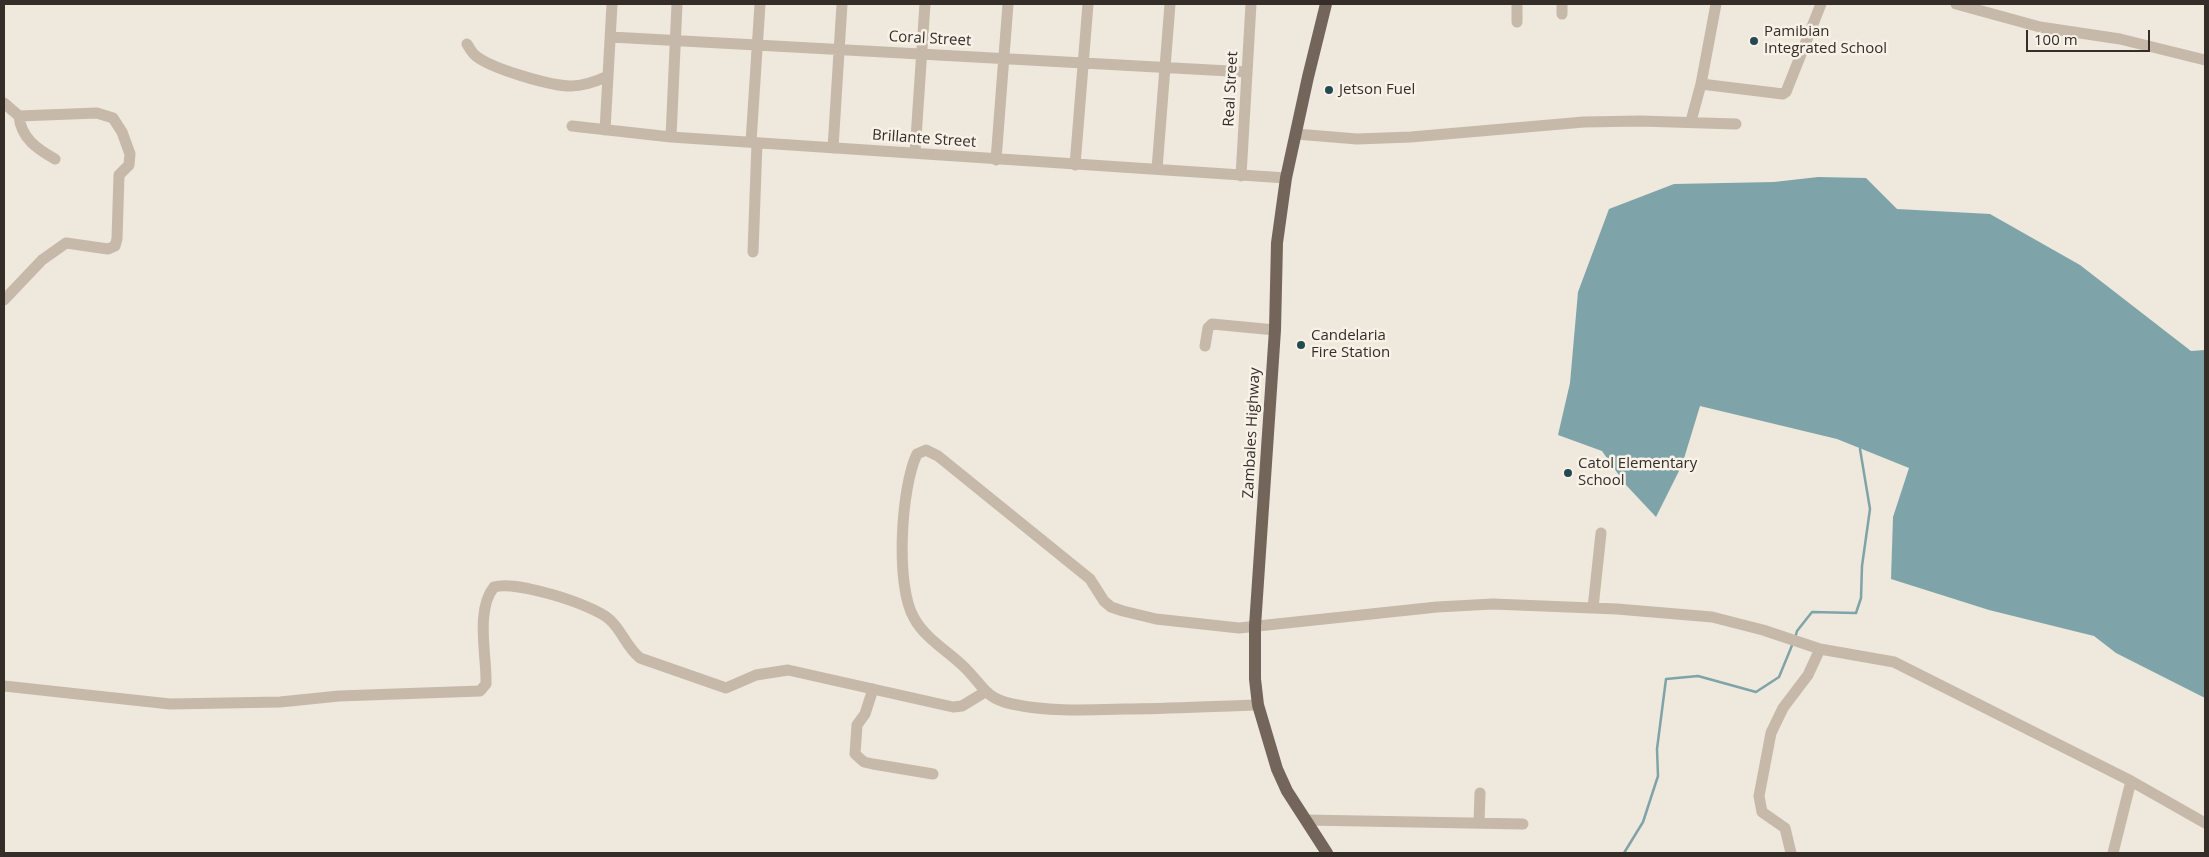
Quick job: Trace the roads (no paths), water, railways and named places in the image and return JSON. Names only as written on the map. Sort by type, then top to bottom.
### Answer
[{"type":"main road","name":"Zambales Highway","points":[[1326,4],[1286,178],[1277,243],[1275,330],[1256,626],[1255,679],[1258,705],[1287,791],[1327,853]]},
{"type":"street","points":[[605,130],[612,4]]},
{"type":"street","points":[[671,137],[677,4]]},
{"type":"street","points":[[753,252],[754,143],[760,4]]},
{"type":"street","points":[[833,148],[842,4]]},
{"type":"street","points":[[915,153],[925,4]]},
{"type":"street","points":[[996,160],[1008,4]]},
{"type":"street","points":[[1075,165],[1088,4]]},
{"type":"street","points":[[1157,169],[1170,4]]},
{"type":"street","name":"Real Street","points":[[1241,176],[1251,4]]},
{"type":"street","points":[[1517,22],[1518,4]]},
{"type":"street","points":[[1690,121],[1701,84],[1716,4]]},
{"type":"street","points":[[1701,84],[1783,94],[1786,92],[1821,4]]},
{"type":"street","points":[[1956,4],[2040,28],[2120,39],[2205,60]]},
{"type":"street","name":"Coral Street","points":[[610,37],[839,48],[1247,72]]},
{"type":"street","points":[[467,44],[472,53],[486,63],[523,76],[564,86],[580,86],[608,76]]},
{"type":"street","points":[[4,103],[18,116],[105,114],[112,118],[122,132],[130,154],[129,165],[119,175],[118,240],[114,246],[108,249],[66,243],[42,260],[4,300]]},
{"type":"street","points":[[18,116],[23,134],[32,143],[55,159]]},
{"type":"street","points":[[1296,134],[1358,139],[1411,137],[1584,122],[1690,121],[1736,124]]},
{"type":"street","name":"Brillante Street","points":[[572,126],[671,137],[1286,178]]},
{"type":"street","points":[[1205,346],[1208,328],[1212,324],[1275,330]]},
{"type":"street","points":[[1258,705],[1202,706],[1173,710],[1064,710],[1013,704],[985,692],[963,666],[920,627],[913,616],[908,602],[903,580],[903,530],[908,491],[917,454],[923,450],[938,456],[1084,574],[1111,606],[1123,612],[1156,619],[1239,628],[1493,604],[1593,608],[1712,617],[1749,626],[1816,648],[1894,662],[2131,781],[2205,823]]},
{"type":"street","points":[[1593,608],[1601,533]]},
{"type":"street","points":[[4,686],[170,704],[280,702],[339,696],[480,691],[486,684],[484,638],[487,601],[494,587],[501,585],[533,590],[594,610],[613,623],[632,651],[640,658],[726,688],[756,675],[788,670],[953,707],[962,706],[985,692]]},
{"type":"street","points":[[1791,853],[1785,828],[1762,812],[1759,796],[1775,723],[1808,675],[1816,648]]},
{"type":"street","points":[[873,690],[865,714],[857,725],[855,754],[864,762],[933,774]]},
{"type":"street","points":[[2113,853],[2131,781]]},
{"type":"street","points":[[1479,823],[1480,792]]},
{"type":"street","points":[[1306,820],[1523,824]]},
{"type":"water","points":[[1818,177],[1866,178],[1897,209],[1990,214],[2080,265],[2191,351],[2205,350],[2205,698],[2116,653],[2094,636],[1989,610],[1891,579],[1893,517],[1909,468],[1837,439],[1700,406],[1682,465],[1656,517],[1626,485],[1602,451],[1558,435],[1570,383],[1578,292],[1609,209],[1674,184],[1774,182]]},
{"type":"waterway","points":[[1795,638],[1797,631],[1812,612],[1856,613],[1861,598],[1862,566],[1870,509],[1860,449]]},
{"type":"waterway","points":[[1624,853],[1643,822],[1658,776],[1657,749],[1666,679],[1698,676],[1756,692],[1779,677],[1793,643]]},
{"type":"place","name":"Pamibian Integrated School","points":[[1754,41]]},
{"type":"place","name":"Jetson Fuel","points":[[1329,90]]},
{"type":"place","name":"Candelaria Fire Station","points":[[1301,345]]},
{"type":"place","name":"Catol Elementary School","points":[[1568,473]]}]
